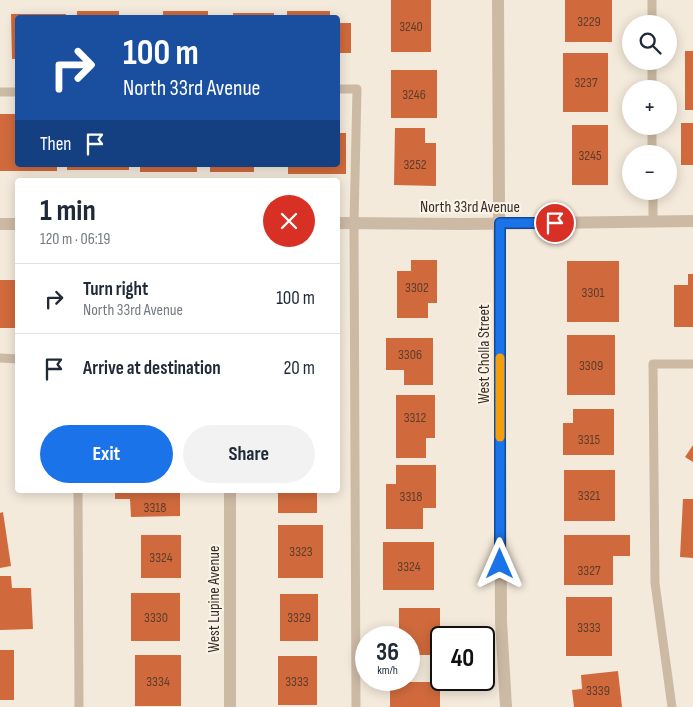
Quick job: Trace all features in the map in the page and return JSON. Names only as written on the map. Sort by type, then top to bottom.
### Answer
[{"type":"street","name":"West Cholla Street","points":[[498,0],[501,621],[506,707]]},
{"type":"street","name":"North 33rd Avenue","points":[[340,223],[693,221]]},
{"type":"street","points":[[0,224],[15,224]]},
{"type":"street","name":"West Lupine Avenue","points":[[230,493],[230,707]]},
{"type":"lane","points":[[652,0],[652,15]]},
{"type":"lane","points":[[340,89],[357,89],[354,223],[356,707]]},
{"type":"lane","points":[[0,92],[15,92]]},
{"type":"lane","points":[[652,200],[653,221]]},
{"type":"lane","points":[[0,358],[15,359]]},
{"type":"lane","points":[[672,707],[655,583],[653,364],[693,364]]},
{"type":"lane","points":[[78,493],[79,707]]},
{"type":"building","points":[[391,0],[431,0],[431,52],[391,52]]},
{"type":"building","points":[[565,0],[612,0],[612,42],[565,42]]},
{"type":"building","points":[[77,11],[119,11],[119,15],[77,15]]},
{"type":"building","points":[[163,11],[208,11],[208,15],[163,15]]},
{"type":"building","points":[[287,11],[330,11],[330,15],[287,15]]},
{"type":"building","points":[[233,13],[274,13],[274,15],[233,15]]},
{"type":"building","points":[[11,14],[66,14],[15,15],[15,59],[12,59]]},
{"type":"building","points":[[340,23],[351,23],[351,53],[340,53]]},
{"type":"building","points":[[685,51],[693,51],[693,110],[685,110]]},
{"type":"building","points":[[563,53],[608,53],[608,112],[563,112]]},
{"type":"building","points":[[391,70],[437,70],[437,118],[391,118]]},
{"type":"building","points":[[0,114],[15,114],[15,167],[57,167],[57,171],[0,171]]},
{"type":"building","points":[[681,123],[693,123],[693,165],[681,165]]},
{"type":"building","points":[[572,125],[608,125],[608,185],[572,185]]},
{"type":"building","points":[[395,128],[425,128],[425,143],[436,143],[436,186],[394,185]]},
{"type":"building","points":[[340,133],[346,133],[346,174],[288,174],[288,167],[340,167]]},
{"type":"building","points":[[67,167],[129,167],[129,170],[67,170]]},
{"type":"building","points":[[140,167],[197,167],[197,172],[140,172]]},
{"type":"building","points":[[210,167],[254,167],[254,172],[210,172]]},
{"type":"building","points":[[411,260],[437,260],[437,303],[428,303],[428,318],[397,318],[397,271],[411,271]]},
{"type":"building","points":[[567,261],[619,261],[619,322],[567,322]]},
{"type":"building","points":[[688,274],[693,274],[693,327],[674,327],[674,285],[688,285]]},
{"type":"building","points":[[0,280],[15,280],[15,328],[0,328]]},
{"type":"building","points":[[567,335],[615,335],[615,395],[567,395]]},
{"type":"building","points":[[386,338],[433,338],[433,385],[404,385],[404,370],[386,370]]},
{"type":"building","points":[[396,395],[435,395],[435,438],[426,438],[426,458],[396,458]]},
{"type":"building","points":[[573,409],[614,409],[614,455],[563,455],[563,423],[573,423]]},
{"type":"building","points":[[693,445],[693,462],[685,457]]},
{"type":"building","points":[[396,465],[436,465],[436,508],[423,508],[423,529],[386,529],[386,484],[396,484]]},
{"type":"building","points":[[564,470],[615,470],[615,521],[564,521]]},
{"type":"building","points":[[115,493],[180,493],[180,516],[131,517],[130,499],[115,499]]},
{"type":"building","points":[[278,493],[317,493],[317,513],[278,513]]},
{"type":"building","points":[[683,499],[693,499],[693,558],[680,557]]},
{"type":"building","points":[[3,512],[11,566],[0,568],[0,513]]},
{"type":"building","points":[[278,525],[323,525],[323,578],[278,578]]},
{"type":"building","points":[[141,535],[181,535],[181,578],[141,578]]},
{"type":"building","points":[[564,535],[630,535],[630,556],[613,556],[613,585],[564,585]]},
{"type":"building","points":[[383,542],[434,542],[434,590],[383,590]]},
{"type":"building","points":[[0,576],[11,576],[12,588],[31,588],[33,629],[0,630]]},
{"type":"building","points":[[131,593],[180,593],[180,641],[131,641]]},
{"type":"building","points":[[280,594],[318,594],[318,641],[280,641]]},
{"type":"building","points":[[566,597],[612,597],[612,656],[566,656]]},
{"type":"building","points":[[399,608],[440,608],[440,626],[430,626],[430,655],[420,655],[420,626],[399,626]]},
{"type":"building","points":[[0,650],[14,650],[14,700],[0,700]]},
{"type":"building","points":[[135,655],[181,655],[181,706],[135,706]]},
{"type":"building","points":[[278,656],[317,656],[317,705],[278,705]]},
{"type":"building","points":[[618,671],[622,707],[574,707],[572,690],[582,689],[581,675]]},
{"type":"building","points":[[420,682],[430,682],[430,691],[440,691],[440,707],[390,707],[390,691],[420,691]]},
{"type":"slow traffic","points":[[500,358],[500,437]]},
{"type":"route","points":[[500,564],[500,223],[555,223]]}]
